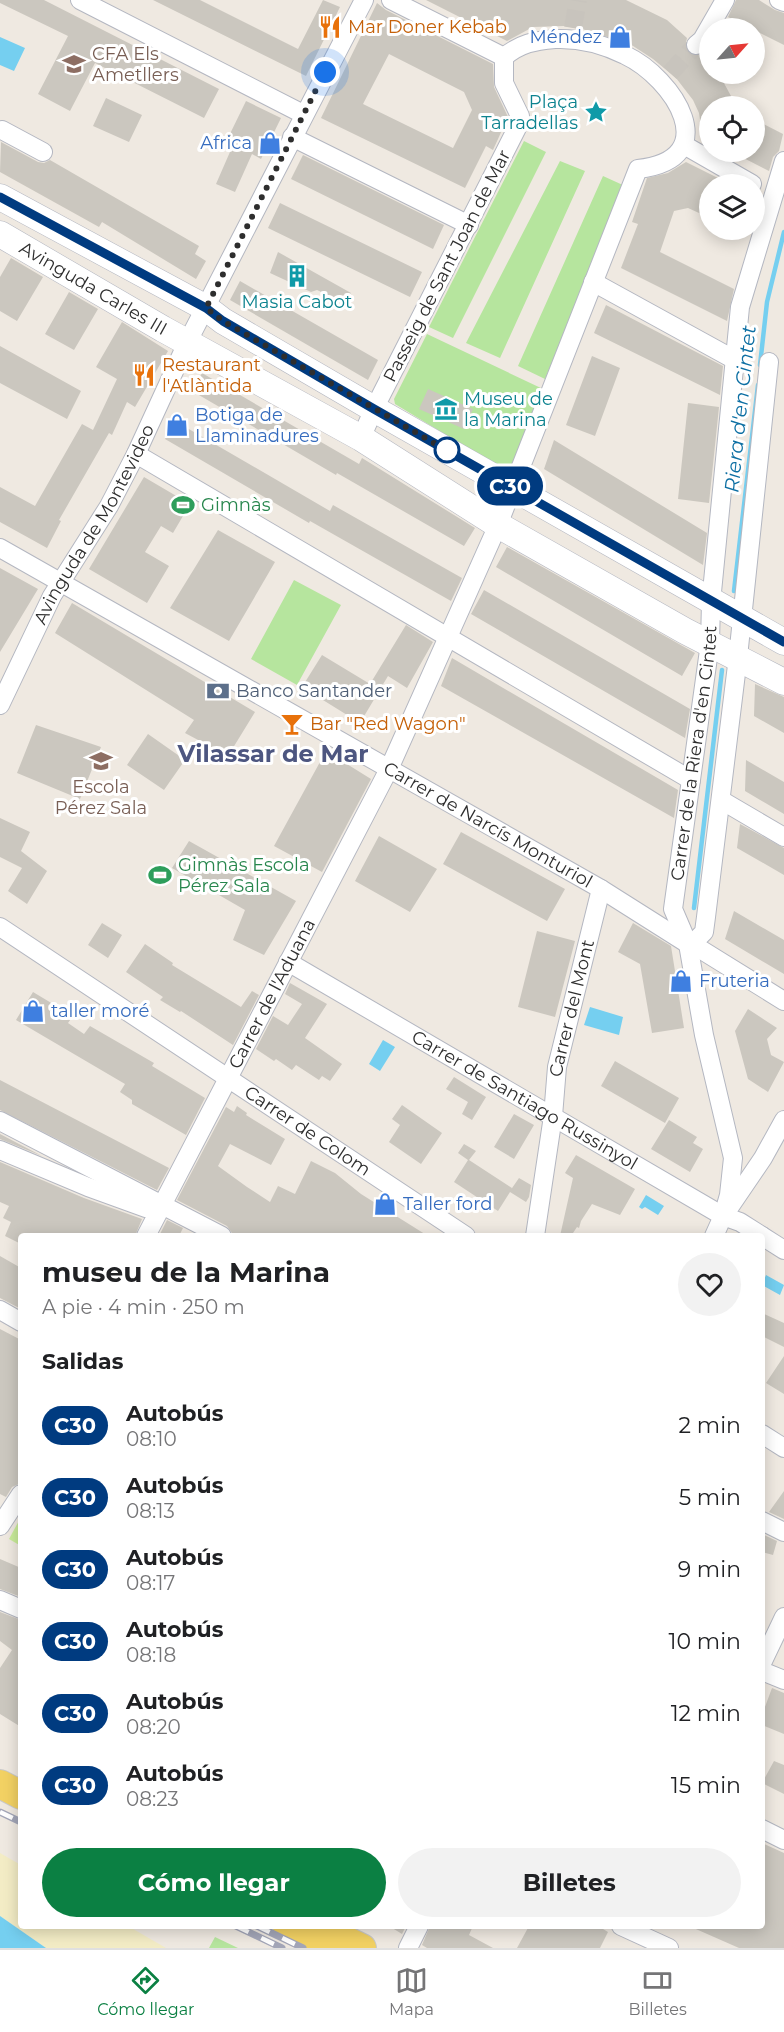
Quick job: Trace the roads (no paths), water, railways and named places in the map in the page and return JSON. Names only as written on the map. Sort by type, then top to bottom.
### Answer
[{"type":"main road","points":[[0,1772],[18,1781]]},
{"type":"main road","points":[[0,1784],[18,1793]]},
{"type":"main road","points":[[293,1929],[332,1948]]},
{"type":"main road","points":[[323,1929],[362,1948]]},
{"type":"street","name":"Avinguda de Montevideo","points":[[0,705],[44,613],[109,506],[136,454],[187,343],[268,189],[303,114],[364,0]]},
{"type":"street","points":[[391,0],[504,57],[516,47],[531,41],[572,38],[598,44],[627,55],[662,83],[678,106],[687,128],[684,145],[673,158],[656,167],[638,169],[513,488]]},
{"type":"street","points":[[696,45],[702,40],[726,0]]},
{"type":"street","points":[[779,0],[784,2]]},
{"type":"street","points":[[90,2],[303,114]]},
{"type":"street","name":"Passeig de Sant Joan de Mar","points":[[362,438],[374,409],[517,128],[520,116],[504,83],[504,57]]},
{"type":"street","points":[[2,130],[43,152]]},
{"type":"street","points":[[292,137],[469,225]]},
{"type":"street","points":[[684,145],[734,174]]},
{"type":"street","name":"Carrer de la Riera d'en Cintet","points":[[715,1233],[729,1195],[733,1158],[704,1035],[690,944],[673,909],[710,643],[711,602],[740,307],[784,160]]},
{"type":"street","points":[[765,193],[772,197]]},
{"type":"street","name":"Avinguda Carles III","points":[[0,197],[206,308],[223,321],[374,409],[711,602],[743,613],[784,642]]},
{"type":"street","name":"Avinguda Carles III","points":[[0,234],[187,343],[362,438],[498,525],[784,682]]},
{"type":"street","points":[[593,282],[735,360]]},
{"type":"street","name":"Carrer de la Riera d'en Cintet","points":[[690,944],[704,932],[738,657],[769,362]]},
{"type":"street","points":[[136,454],[692,780]]},
{"type":"street","name":"Carrer de l'Aduana","points":[[148,1233],[389,769],[513,488]]},
{"type":"street","name":"Carrer de Narcís Monturiol","points":[[0,548],[601,889],[784,1001]]},
{"type":"street","points":[[721,800],[784,837]]},
{"type":"street","name":"Carrer del Mont","points":[[535,1233],[553,1116],[557,1067],[601,889]]},
{"type":"street","name":"Carrer de Colom","points":[[0,927],[462,1233]]},
{"type":"street","name":"Carrer de Santiago Russinyol","points":[[288,962],[723,1216],[740,1222],[757,1233]]},
{"type":"street","points":[[723,1216],[763,1158],[784,1120]]},
{"type":"street","points":[[0,1121],[216,1233]]},
{"type":"street","points":[[0,1150],[141,1207],[150,1210],[162,1206]]},
{"type":"street","name":"Carrer de Santiago Russinyol","points":[[765,1238],[784,1250]]},
{"type":"street","points":[[0,1310],[18,1320]]},
{"type":"street","points":[[765,1436],[784,1448]]},
{"type":"street","points":[[0,1526],[11,1500]]},
{"type":"street","points":[[765,1522],[784,1532]]},
{"type":"street","points":[[0,1600],[18,1608]]},
{"type":"street","points":[[765,1657],[784,1617]]},
{"type":"street","points":[[765,1672],[784,1680]]},
{"type":"street","points":[[765,1830],[784,1840]]},
{"type":"street","points":[[408,1948],[418,1929]]},
{"type":"street","points":[[622,1948],[628,1929]]},
{"type":"street","points":[[630,1929],[669,1948]]},
{"type":"water","points":[[0,37],[25,48],[14,71],[0,65]]},
{"type":"water","points":[[590,1007],[623,1017],[619,1035],[584,1025]]},
{"type":"water","points":[[383,1040],[395,1047],[380,1071],[369,1064]]},
{"type":"water","points":[[646,1195],[664,1206],[658,1215],[645,1207],[642,1209],[639,1207]]},
{"type":"water","points":[[766,1275],[784,1285],[780,1295],[765,1287]]},
{"type":"water","points":[[0,1916],[46,1948],[0,1948]]},
{"type":"waterway","name":"Riera d'en Cintet","points":[[760,365],[767,302],[784,232]]},
{"type":"waterway","name":"Riera d'en Cintet","points":[[734,591],[758,385]]},
{"type":"waterway","name":"Riera d'en Cintet","points":[[694,908],[722,670]]},
{"type":"tunnel","points":[[573,28],[578,0]]},
{"type":"tunnel","points":[[670,73],[696,45]]},
{"type":"railway","points":[[0,1812],[18,1821]]},
{"type":"railway","points":[[242,1929],[282,1948]]},
{"type":"railway","points":[[263,1929],[303,1948]]},
{"type":"place","name":"Mar Doner Kebab","points":[[330,27]]},
{"type":"place","name":"Méndez","points":[[620,37]]},
{"type":"place","name":"CFA Els Ametllers","points":[[74,64]]},
{"type":"place","name":"Plaça Tarradellas","points":[[596,112]]},
{"type":"place","name":"Africa","points":[[270,143]]},
{"type":"place","name":"Masia Cabot","points":[[297,276]]},
{"type":"place","name":"Restaurant l'Atlàntida","points":[[144,375]]},
{"type":"place","name":"Museu de la Marina","points":[[446,409]]},
{"type":"place","name":"Botiga de Llaminadures","points":[[177,425]]},
{"type":"place","name":"Gimnàs","points":[[183,505]]},
{"type":"place","name":"Banco Santander","points":[[218,691]]},
{"type":"place","name":"Bar \"Red Wagon\"","points":[[292,724]]},
{"type":"place","name":"Escola Pérez Sala","points":[[101,761]]},
{"type":"place","name":"Gimnàs Escola Pérez Sala","points":[[160,875]]},
{"type":"place","name":"Fruteria","points":[[681,981]]},
{"type":"place","name":"taller moré","points":[[33,1011]]},
{"type":"place","name":"Taller ford","points":[[385,1204]]},
{"type":"district","name":"Vilassar de Mar","points":[[273,754]]}]
